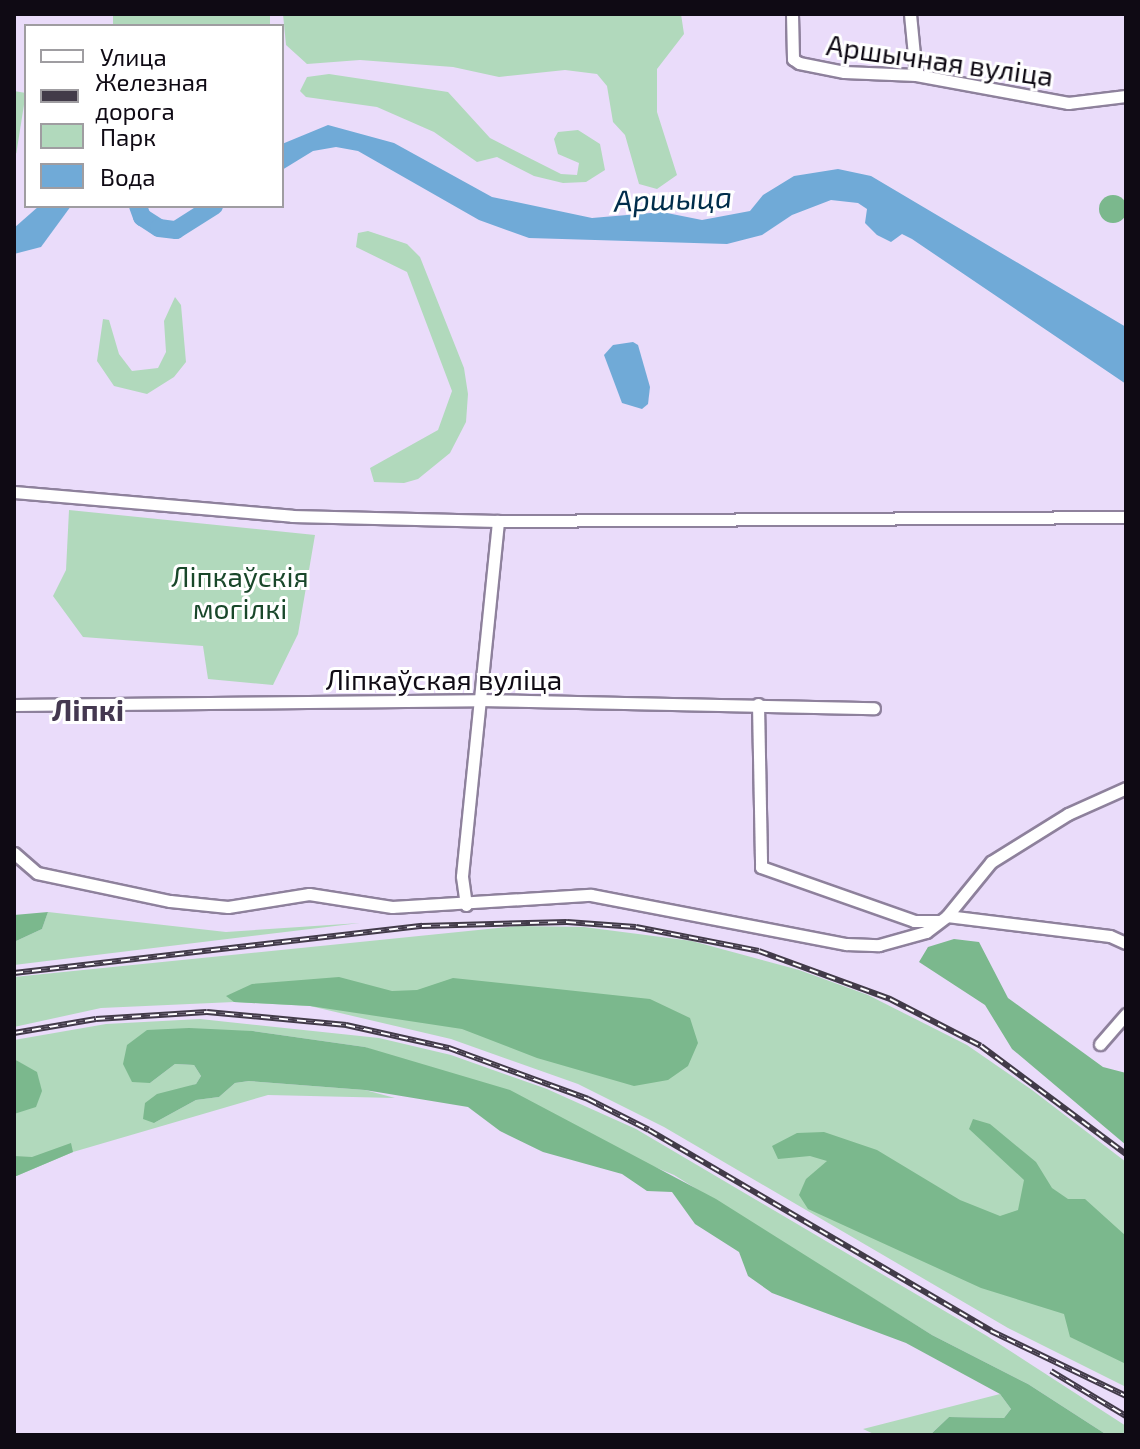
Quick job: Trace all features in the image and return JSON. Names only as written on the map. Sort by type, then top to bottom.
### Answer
[{"type":"street","name":"Аршычная вуліца","points":[[792,14],[793,59],[799,63],[844,72],[916,75],[1068,103],[1126,96]]},
{"type":"street","points":[[910,14],[916,75]]},
{"type":"street","points":[[14,492],[232,513],[498,521],[1126,517]]},
{"type":"street","points":[[466,905],[462,876],[498,521]]},
{"type":"street","name":"Ліпкаўская вуліца","points":[[14,705],[479,700],[874,708]]},
{"type":"street","points":[[758,704],[761,867],[914,921],[943,919],[1110,936],[1126,943]]},
{"type":"street","points":[[14,853],[37,873],[170,901],[228,907],[309,894],[392,907],[466,905],[591,895],[846,944],[899,941],[926,932],[943,919],[991,862],[1068,814],[1126,788]]},
{"type":"street","points":[[1100,1044],[1126,1014]]},
{"type":"green space","points":[[113,14],[270,14],[270,24],[113,24]]},
{"type":"green space","points":[[283,14],[681,14],[684,34],[657,69],[657,112],[677,175],[657,189],[639,184],[625,135],[613,122],[607,86],[597,74],[565,70],[499,77],[453,67],[360,60],[307,64],[286,45]]},
{"type":"green space","points":[[329,74],[448,92],[490,138],[561,174],[577,175],[579,163],[558,154],[554,139],[558,132],[578,130],[600,144],[605,170],[586,182],[563,183],[534,176],[497,157],[477,162],[434,132],[377,107],[306,97],[300,91],[307,77]]},
{"type":"green space","points":[[14,91],[24,93],[14,153]]},
{"type":"green space","points":[[1113,195],[1123,199],[1127,209],[1123,219],[1113,223],[1103,219],[1099,209],[1103,199]]},
{"type":"green space","points":[[368,231],[407,244],[420,257],[464,368],[468,394],[466,422],[450,453],[418,479],[404,483],[374,482],[370,468],[438,430],[452,391],[407,272],[356,247],[358,233]]},
{"type":"green space","points":[[175,297],[181,305],[186,362],[174,377],[147,394],[114,386],[97,361],[103,319],[109,320],[119,354],[132,371],[158,368],[166,352],[164,321]]},
{"type":"green space","name":"Ліпкаўскія могілкі","points":[[69,510],[315,535],[298,634],[273,685],[208,679],[203,646],[83,637],[53,596],[66,570]]},
{"type":"green space","points":[[48,912],[226,932],[360,923],[14,965],[14,942],[42,929]]},
{"type":"green space","points":[[48,912],[42,929],[14,942],[14,915]]},
{"type":"green space","points":[[517,926],[584,927],[692,941],[799,970],[868,995],[967,1045],[1032,1090],[1126,1162],[1126,1387],[1008,1328],[664,1127],[578,1084],[451,1039],[310,1006],[234,1002],[101,1008],[14,1027],[14,977]]},
{"type":"green space","points":[[954,939],[979,942],[1008,998],[1103,1067],[1126,1073],[1126,1145],[1012,1049],[985,1005],[919,962],[928,947]]},
{"type":"green space","points":[[339,977],[392,991],[417,990],[453,978],[650,999],[690,1018],[698,1043],[688,1066],[668,1080],[634,1086],[537,1058],[462,1029],[310,1006],[234,1002],[226,996],[252,984]]},
{"type":"green space","points":[[200,1019],[379,1038],[451,1055],[547,1089],[636,1129],[987,1336],[1126,1426],[1126,1435],[1107,1435],[1028,1384],[932,1335],[674,1175],[365,1047],[253,1031],[147,1030],[150,1083],[175,1064],[194,1065],[201,1076],[196,1084],[179,1090],[154,1123],[196,1100],[219,1097],[235,1083],[249,1081],[365,1090],[395,1098],[268,1095],[73,1152],[14,1177],[14,1040],[106,1024]]},
{"type":"green space","points":[[147,1030],[253,1031],[365,1047],[510,1090],[716,1199],[932,1335],[1028,1384],[1107,1435],[930,1435],[949,1417],[1004,1418],[1011,1409],[1000,1394],[906,1343],[772,1293],[748,1276],[739,1252],[695,1224],[672,1192],[647,1191],[622,1174],[543,1152],[500,1131],[468,1107],[365,1090],[249,1081],[235,1083],[219,1097],[196,1100],[154,1123],[143,1119],[145,1103],[157,1094],[196,1084],[201,1076],[194,1065],[175,1064],[150,1083],[132,1082],[123,1064],[127,1045]]},
{"type":"green space","points":[[14,1059],[37,1072],[42,1091],[36,1107],[14,1114]]},
{"type":"green space","points":[[973,1119],[990,1124],[1036,1162],[1052,1188],[1068,1199],[1085,1199],[1126,1236],[1126,1364],[1070,1337],[1064,1314],[981,1288],[808,1209],[799,1195],[806,1179],[827,1161],[810,1156],[778,1159],[772,1146],[797,1133],[824,1132],[877,1150],[960,1200],[1000,1216],[1018,1210],[1024,1180],[969,1129]]},
{"type":"green space","points":[[71,1143],[73,1152],[14,1177],[14,1156],[32,1157]]},
{"type":"green space","points":[[1000,1394],[1011,1409],[1004,1418],[949,1417],[930,1435],[876,1435],[863,1429]]},
{"type":"water","points":[[328,125],[394,143],[492,197],[592,218],[662,212],[702,220],[750,211],[763,195],[794,176],[838,169],[871,176],[1126,327],[1126,384],[912,239],[902,234],[891,242],[877,235],[865,223],[867,209],[858,203],[831,200],[792,215],[762,235],[727,244],[529,238],[479,220],[358,151],[336,147],[313,151],[284,169],[284,143]]},
{"type":"water","points":[[37,208],[70,208],[41,247],[14,254],[14,228]]},
{"type":"water","points":[[633,342],[638,345],[650,387],[648,404],[642,409],[622,403],[604,355],[613,345]]},
{"type":"waterway","points":[[139,208],[142,217],[159,228],[176,230],[211,208]]},
{"type":"railway","points":[[14,973],[422,926],[567,922],[636,927],[759,951],[890,999],[981,1046],[1126,1154]]},
{"type":"railway","points":[[14,1033],[96,1019],[207,1012],[346,1025],[449,1048],[588,1099],[649,1130],[991,1331],[1126,1396]]},
{"type":"railway","points":[[1051,1371],[1126,1416]]},
{"type":"district","name":"Ліпкі","points":[[88,709]]},
{"type":"water label","name":"Аршыца","points":[[673,198]]}]
